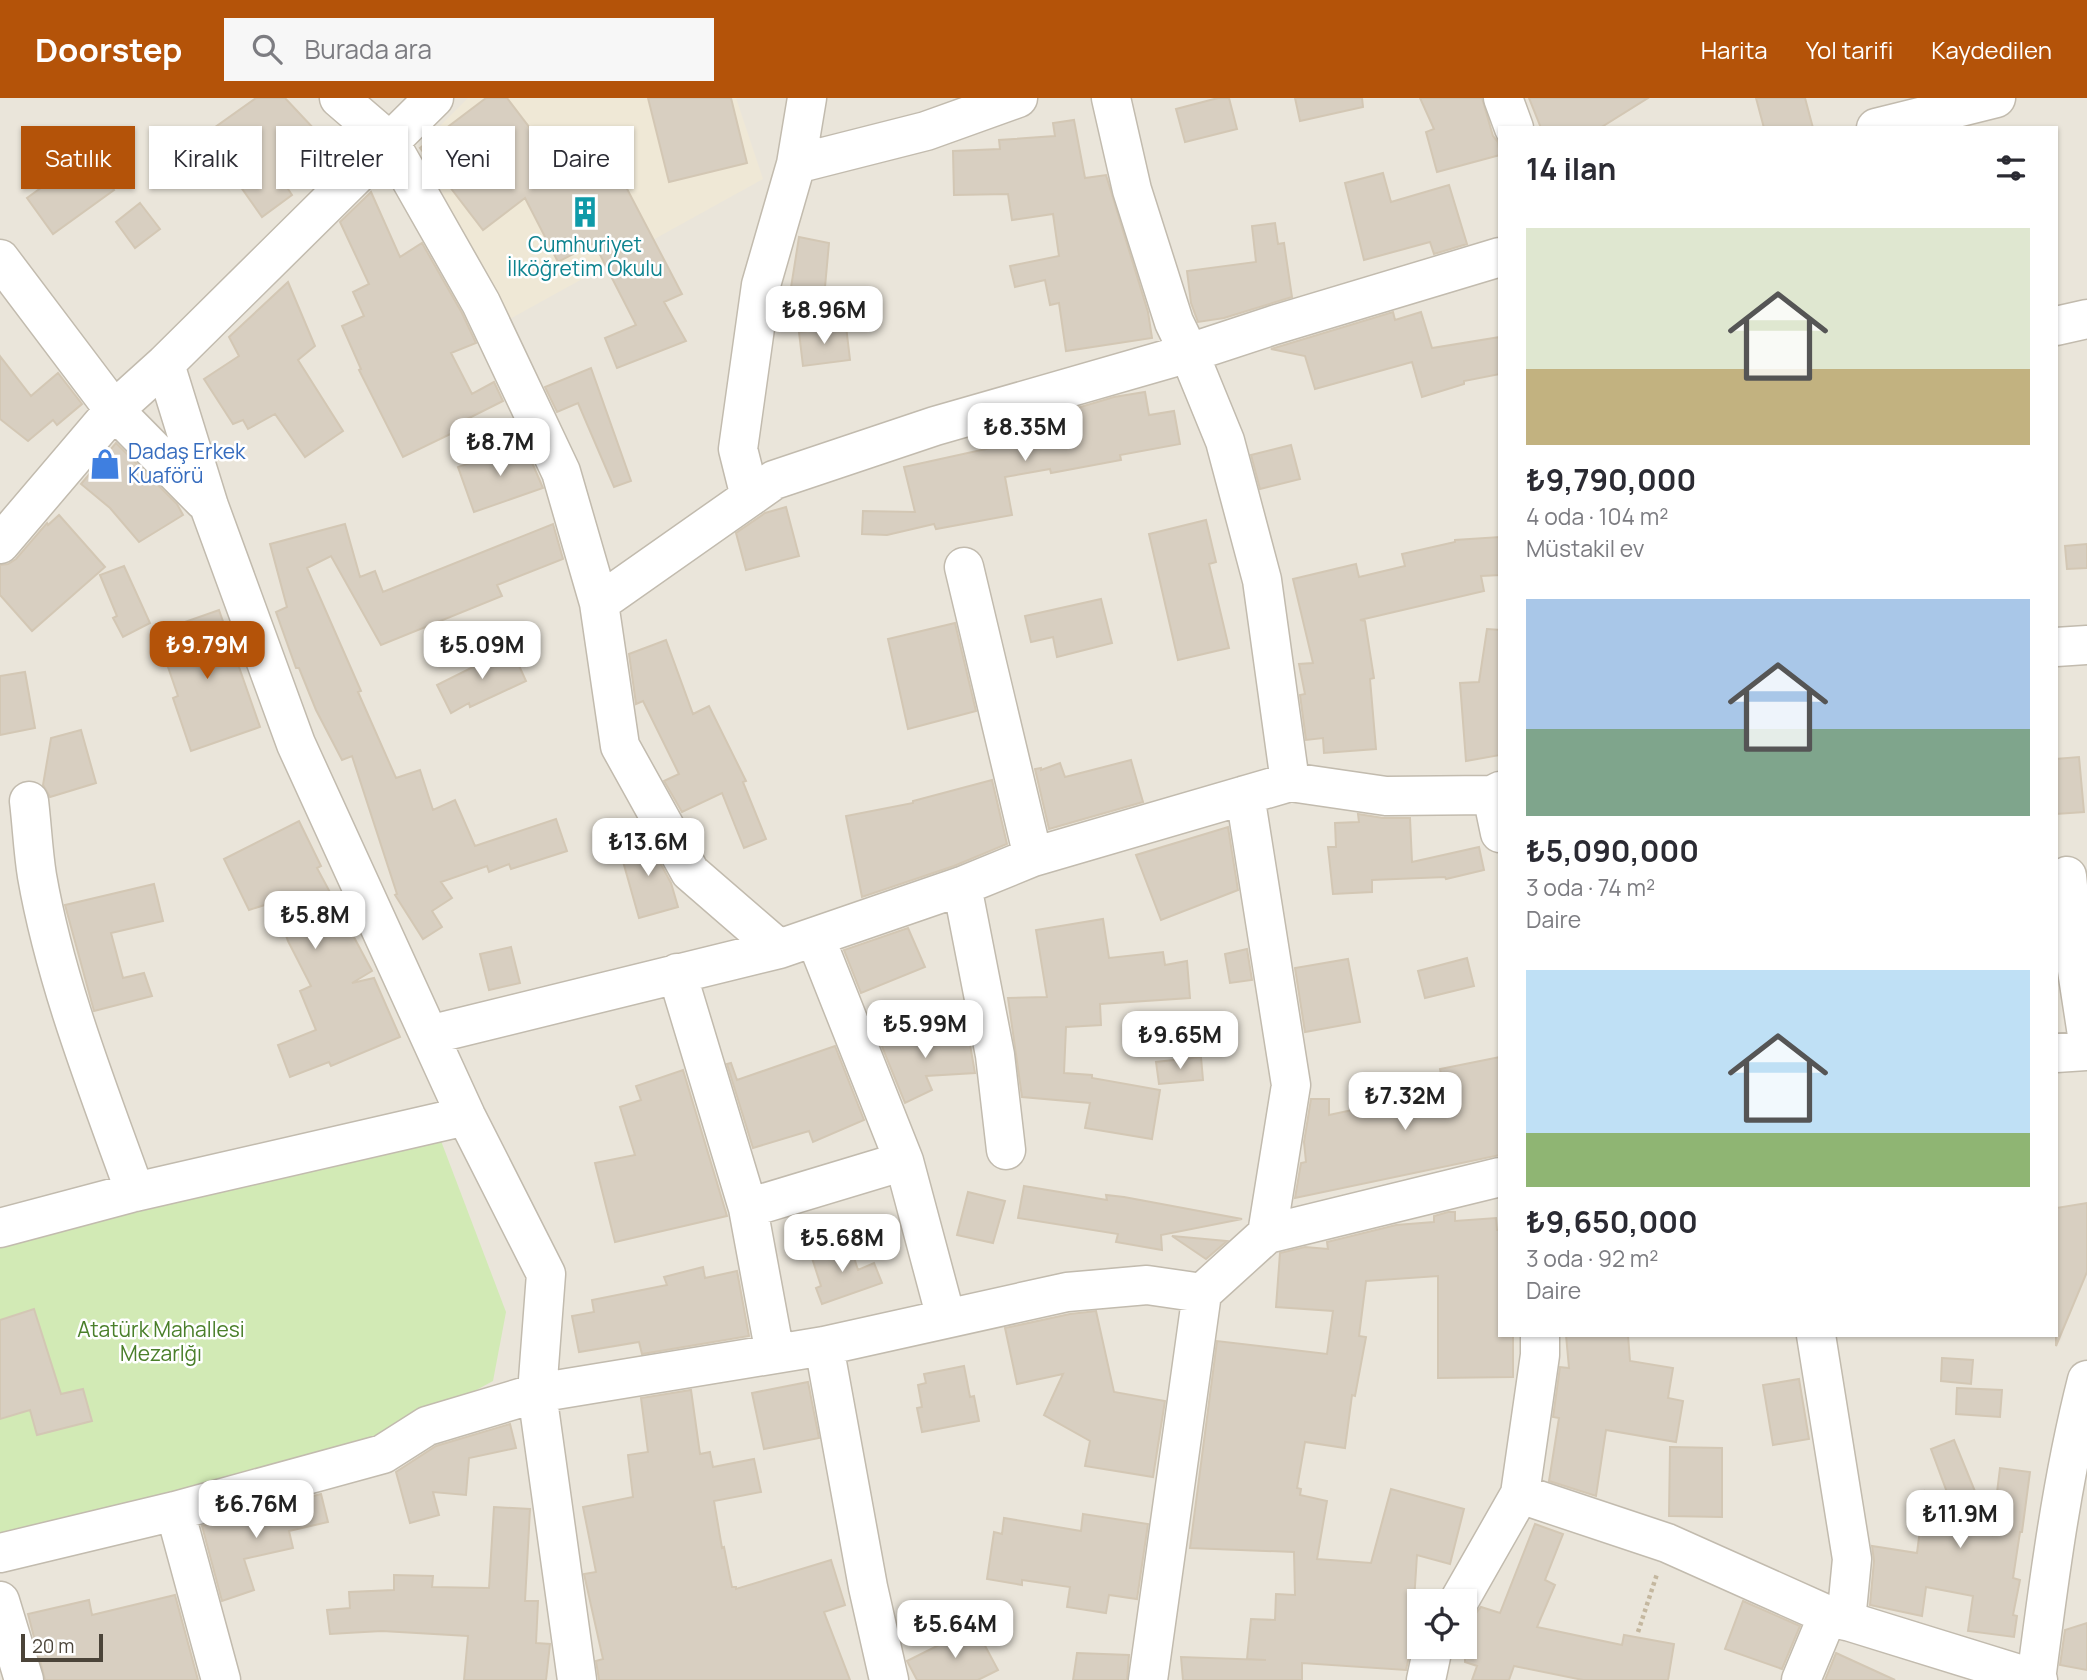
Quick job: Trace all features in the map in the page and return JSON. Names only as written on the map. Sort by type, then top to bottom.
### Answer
[{"type":"street","points":[[339,98],[372,126]]},
{"type":"street","points":[[405,126],[434,98]]},
{"type":"street","points":[[750,497],[738,449],[761,285],[796,163],[807,98]]},
{"type":"street","points":[[796,163],[926,131],[1018,98]]},
{"type":"street","points":[[1111,98],[1132,190],[1174,322],[1225,441],[1262,580],[1290,782]]},
{"type":"street","points":[[1503,98],[1513,126]]},
{"type":"street","points":[[1881,117],[1996,98]]},
{"type":"street","points":[[408,174],[481,303],[561,472],[599,603],[620,746],[690,872],[779,949]]},
{"type":"street","points":[[0,544],[114,410],[341,189]]},
{"type":"street","points":[[599,603],[774,480],[935,426],[1189,354],[1274,325],[1498,258]]},
{"type":"street","points":[[0,259],[114,410],[209,506]]},
{"type":"street","points":[[2058,326],[2087,319]]},
{"type":"street","points":[[165,363],[209,506],[296,744],[466,1116],[546,1274],[537,1393],[577,1680]]},
{"type":"street","points":[[964,567],[1033,857]]},
{"type":"street","points":[[2058,647],[2087,645]]},
{"type":"street","points":[[429,1035],[779,949],[962,886],[1033,857],[1290,782],[1386,796],[1496,793],[1498,813]]},
{"type":"street","points":[[1245,795],[1291,1085],[1267,1234]]},
{"type":"street","points":[[29,801],[37,875],[56,954],[85,1054],[135,1192]]},
{"type":"street","points":[[2067,876],[2075,957],[2087,1035]]},
{"type":"street","points":[[962,886],[995,1055],[1006,1150]]},
{"type":"street","points":[[815,937],[904,1161],[946,1318]]},
{"type":"street","points":[[677,973],[748,1208],[775,1354]]},
{"type":"street","points":[[2058,1053],[2087,1051]]},
{"type":"street","points":[[0,1228],[135,1192],[466,1116]]},
{"type":"street","points":[[748,1208],[904,1161]]},
{"type":"street","points":[[1148,1680],[1202,1293],[1267,1234],[1498,1177]]},
{"type":"street","points":[[0,1553],[176,1511],[383,1454],[427,1426],[537,1393],[824,1346],[1067,1292],[1147,1285],[1202,1293]]},
{"type":"street","points":[[1466,1589],[1520,1494],[1540,1355],[1540,1337]]},
{"type":"street","points":[[1801,1680],[1837,1618],[1852,1559],[1816,1337]]},
{"type":"street","points":[[824,1346],[868,1587],[889,1680]]},
{"type":"street","points":[[1520,1494],[1667,1543],[1837,1618],[2037,1680],[2049,1573],[2073,1434],[2087,1380]]},
{"type":"street","points":[[176,1511],[221,1680]]},
{"type":"street","points":[[0,1601],[24,1680]]},
{"type":"street","points":[[1426,1680],[1430,1659]]},
{"type":"path","points":[[1638,1632],[1667,1543]]},
{"type":"shaded area","points":[[0,98],[2087,98],[2087,1680],[0,1680]]},
{"type":"shaded area","points":[[468,98],[736,98],[763,179],[508,320],[441,189],[515,189],[515,126],[440,126]]},
{"type":"green space","name":"Atatürk Mahallesi Mezarlğı","points":[[438,1133],[506,1312],[493,1381],[421,1420],[331,1460],[7,1548],[0,1533],[0,1216]]},
{"type":"building","points":[[256,98],[285,98],[311,126],[276,126],[276,189],[288,189],[292,195],[262,217],[242,189],[262,189],[262,126],[217,126]]},
{"type":"building","points":[[486,98],[507,98],[529,127],[529,189],[627,189],[682,294],[664,302],[686,341],[617,368],[605,338],[636,325],[594,243],[558,262],[525,198],[483,230],[452,189],[515,189],[515,126],[449,126]]},
{"type":"building","points":[[648,98],[731,98],[747,163],[669,182]]},
{"type":"building","points":[[1218,98],[1229,98],[1237,129],[1185,142],[1176,109]]},
{"type":"building","points":[[1295,98],[1362,98],[1363,107],[1300,121]]},
{"type":"building","points":[[1420,98],[1482,98],[1493,136],[1498,142],[1498,156],[1437,172],[1426,132],[1434,129]]},
{"type":"building","points":[[1529,98],[1648,98],[1603,126],[1540,126]]},
{"type":"building","points":[[1756,98],[1805,98],[1812,126],[1763,126]]},
{"type":"building","points":[[1074,120],[1085,178],[1106,175],[1148,312],[1152,338],[1066,351],[1059,303],[1050,305],[1045,280],[1015,287],[1010,266],[1059,256],[1053,214],[1012,220],[1008,194],[954,195],[953,151],[1000,149],[999,140],[1055,136],[1053,123]]},
{"type":"building","points":[[1383,173],[1391,202],[1449,185],[1467,244],[1434,254],[1430,242],[1364,260],[1345,183]]},
{"type":"building","points":[[39,189],[114,190],[53,234],[27,198]]},
{"type":"building","points":[[371,192],[400,257],[422,243],[462,313],[476,343],[451,353],[472,394],[494,382],[503,401],[463,421],[465,427],[403,457],[359,370],[361,369],[342,326],[364,316],[353,292],[369,284],[340,222]]},
{"type":"building","points":[[140,203],[160,229],[135,248],[116,222]]},
{"type":"building","points":[[1275,223],[1278,244],[1284,243],[1292,297],[1224,318],[1198,322],[1191,303],[1187,271],[1256,262],[1252,226]]},
{"type":"building","points":[[799,237],[829,243],[824,298],[790,294]]},
{"type":"building","points":[[288,282],[315,346],[298,360],[343,431],[305,457],[275,414],[248,429],[243,420],[233,424],[204,379],[239,356],[229,337]]},
{"type":"building","points":[[1393,312],[1395,320],[1421,312],[1432,348],[1498,337],[1498,374],[1464,381],[1464,384],[1422,397],[1412,362],[1315,389],[1305,356],[1271,349]]},
{"type":"building","points":[[846,326],[850,360],[803,366],[799,332]]},
{"type":"building","points":[[0,356],[31,396],[58,373],[82,404],[57,425],[53,420],[28,441],[0,419]]},
{"type":"building","points":[[591,368],[631,481],[614,487],[578,403],[557,412],[545,387]]},
{"type":"building","points":[[1145,392],[1149,415],[1174,411],[1180,444],[1120,455],[1121,460],[1051,473],[1050,469],[1005,477],[1012,515],[936,529],[934,524],[887,535],[862,534],[863,511],[915,512],[904,467],[995,447],[993,436],[1031,429],[1030,422],[1114,397]]},
{"type":"building","points":[[116,443],[177,504],[183,515],[139,542],[110,508],[81,484]]},
{"type":"building","points":[[524,444],[543,488],[474,512],[458,467]]},
{"type":"building","points":[[1291,445],[1300,479],[1260,489],[1251,455]]},
{"type":"building","points":[[786,507],[799,556],[746,570],[736,533],[765,513]]},
{"type":"building","points":[[59,515],[105,567],[32,631],[0,595],[0,565],[16,559],[47,523],[48,525]]},
{"type":"building","points":[[1206,520],[1216,562],[1209,564],[1229,648],[1178,660],[1149,534]]},
{"type":"building","points":[[345,524],[360,577],[375,571],[383,592],[553,524],[563,559],[497,585],[502,596],[381,645],[331,556],[307,568],[396,778],[420,770],[433,810],[455,800],[475,846],[556,819],[567,851],[511,869],[509,864],[489,872],[487,866],[441,882],[452,898],[432,911],[442,927],[423,939],[395,895],[397,894],[352,756],[342,760],[316,710],[299,668],[296,668],[276,612],[287,607],[270,544]]},
{"type":"building","points":[[1498,537],[1498,575],[1481,576],[1484,591],[1360,620],[1365,621],[1374,678],[1370,679],[1376,749],[1324,753],[1323,738],[1306,740],[1300,695],[1305,694],[1299,664],[1313,663],[1293,579],[1356,564],[1359,577],[1405,566],[1402,554],[1455,540]]},
{"type":"building","points":[[2087,544],[2087,568],[2067,569],[2065,546]]},
{"type":"building","points":[[124,566],[150,623],[123,637],[113,618],[117,616],[100,575]]},
{"type":"building","points":[[1101,599],[1112,643],[1057,657],[1053,637],[1031,642],[1025,616]]},
{"type":"building","points":[[219,610],[260,727],[191,751],[173,698],[178,696],[156,632]]},
{"type":"building","points":[[955,623],[976,711],[908,729],[888,639]]},
{"type":"building","points":[[1487,629],[1498,630],[1498,755],[1466,761],[1460,683],[1479,682]]},
{"type":"building","points":[[666,640],[693,714],[709,706],[746,781],[743,782],[766,839],[744,848],[722,793],[682,812],[664,781],[679,774],[643,701],[636,704],[629,654]]},
{"type":"building","points":[[511,648],[526,681],[470,707],[469,703],[451,713],[437,685]]},
{"type":"building","points":[[25,672],[35,728],[0,735],[0,676]]},
{"type":"building","points":[[81,730],[96,783],[50,797],[43,785],[51,738]]},
{"type":"building","points":[[2079,757],[2084,812],[2058,814],[2058,759]]},
{"type":"building","points":[[1131,760],[1143,802],[1049,829],[1035,769],[1041,770],[1060,763],[1065,777]]},
{"type":"building","points":[[992,780],[1007,844],[954,866],[862,897],[846,816],[913,803]]},
{"type":"building","points":[[1358,814],[1410,818],[1412,862],[1479,847],[1484,870],[1446,879],[1372,880],[1372,892],[1333,894],[1328,847],[1336,847],[1335,823],[1359,822]]},
{"type":"building","points":[[299,821],[321,866],[317,868],[372,971],[352,983],[374,978],[400,1037],[331,1066],[329,1062],[290,1077],[278,1045],[316,1030],[300,991],[311,986],[288,941],[274,902],[249,910],[224,859]]},
{"type":"building","points":[[639,824],[671,883],[678,907],[639,918],[622,858],[637,854],[629,827]]},
{"type":"building","points":[[1228,827],[1238,890],[1161,920],[1136,855]]},
{"type":"building","points":[[154,884],[163,921],[111,933],[123,978],[144,973],[152,996],[94,1011],[65,905]]},
{"type":"building","points":[[1103,919],[1109,958],[1163,952],[1165,965],[1187,961],[1190,998],[1100,1004],[1101,1025],[1066,1027],[1064,1073],[1092,1075],[1092,1078],[1160,1090],[1152,1139],[1085,1128],[1090,1103],[1022,1097],[1008,998],[1047,997],[1036,930]]},
{"type":"building","points":[[908,928],[925,967],[861,993],[844,950]]},
{"type":"building","points":[[511,947],[520,983],[489,990],[480,954]]},
{"type":"building","points":[[1247,949],[1252,980],[1230,983],[1225,954]]},
{"type":"building","points":[[1467,958],[1474,986],[1425,998],[1418,971]]},
{"type":"building","points":[[1348,959],[1360,1022],[1305,1032],[1295,968]]},
{"type":"building","points":[[893,1026],[899,1044],[968,1033],[975,1073],[926,1076],[932,1090],[905,1103],[876,1032]]},
{"type":"building","points":[[835,1046],[864,1120],[813,1142],[809,1131],[753,1148],[727,1064],[731,1063],[737,1080]]},
{"type":"building","points":[[1201,1057],[1203,1080],[1159,1084],[1156,1062]]},
{"type":"building","points":[[1498,1057],[1498,1155],[1295,1198],[1301,1163],[1306,1162],[1304,1142],[1311,1099],[1329,1099],[1329,1115],[1399,1100],[1444,1089],[1440,1069]]},
{"type":"building","points":[[683,1070],[727,1216],[615,1242],[595,1163],[635,1155],[620,1107],[641,1100],[636,1086]]},
{"type":"building","points":[[1024,1186],[1107,1200],[1106,1195],[1124,1197],[1242,1219],[1161,1235],[1162,1250],[1116,1242],[1118,1234],[1018,1218]]},
{"type":"building","points":[[968,1192],[1005,1201],[993,1243],[957,1235]]},
{"type":"building","points":[[2087,1203],[2087,1272],[2056,1346],[2058,1337],[2058,1208]]},
{"type":"building","points":[[1448,1212],[1455,1212],[1455,1221],[1496,1218],[1498,1337],[1513,1337],[1513,1377],[1438,1378],[1438,1276],[1366,1281],[1359,1336],[1366,1337],[1355,1396],[1352,1395],[1345,1448],[1305,1442],[1297,1488],[1301,1489],[1300,1495],[1327,1501],[1317,1559],[1371,1563],[1391,1489],[1464,1509],[1450,1564],[1417,1555],[1415,1589],[1407,1589],[1408,1659],[1406,1670],[1302,1663],[1302,1680],[1183,1680],[1181,1657],[1266,1660],[1247,1659],[1251,1619],[1275,1620],[1276,1594],[1295,1595],[1294,1552],[1190,1548],[1217,1341],[1327,1354],[1333,1311],[1276,1307],[1280,1253],[1305,1247],[1328,1249],[1327,1242],[1396,1225],[1434,1222],[1434,1216]]},
{"type":"building","points":[[1172,1236],[1227,1241],[1206,1259]]},
{"type":"building","points":[[849,1242],[858,1270],[874,1263],[882,1283],[822,1304],[816,1288],[821,1286],[811,1255]]},
{"type":"building","points":[[703,1267],[705,1278],[737,1271],[749,1336],[642,1354],[639,1342],[579,1352],[572,1316],[594,1312],[592,1300],[667,1285],[664,1277]]},
{"type":"building","points":[[34,1309],[61,1394],[83,1389],[92,1421],[37,1435],[30,1410],[0,1419],[0,1320]]},
{"type":"building","points":[[1096,1311],[1114,1392],[1165,1401],[1153,1477],[1085,1466],[1090,1441],[1044,1415],[1063,1374],[1017,1384],[1005,1328]]},
{"type":"building","points":[[1566,1337],[1628,1337],[1630,1361],[1673,1368],[1668,1398],[1683,1401],[1676,1442],[1606,1430],[1596,1496],[1549,1481],[1559,1418],[1553,1417],[1560,1367],[1569,1368]]},
{"type":"building","points":[[1942,1358],[1973,1360],[1971,1384],[1941,1381]]},
{"type":"building","points":[[964,1366],[970,1397],[974,1396],[979,1421],[922,1432],[917,1408],[922,1407],[918,1385],[926,1383],[924,1374]]},
{"type":"building","points":[[1799,1379],[1809,1439],[1773,1445],[1763,1385]]},
{"type":"building","points":[[808,1382],[819,1438],[764,1449],[752,1393]]},
{"type":"building","points":[[1957,1388],[2002,1390],[2000,1417],[1956,1414]]},
{"type":"building","points":[[691,1390],[700,1454],[710,1452],[713,1467],[754,1459],[761,1492],[714,1501],[732,1587],[736,1589],[831,1560],[845,1605],[824,1612],[850,1680],[599,1680],[596,1661],[603,1659],[584,1574],[596,1572],[583,1507],[633,1497],[628,1455],[648,1452],[641,1398]]},
{"type":"building","points":[[510,1424],[516,1448],[469,1458],[466,1495],[433,1492],[439,1515],[410,1523],[396,1472],[436,1446]]},
{"type":"building","points":[[1954,1440],[1992,1533],[2000,1468],[2030,1472],[2013,1578],[2020,1580],[2013,1615],[2017,1616],[2014,1637],[1968,1631],[1973,1596],[1926,1587],[1922,1616],[1870,1605],[1874,1561],[1872,1546],[1917,1553],[1925,1491],[1948,1495],[1931,1449]]},
{"type":"building","points":[[1670,1447],[1722,1448],[1722,1517],[1669,1516]]},
{"type":"building","points":[[321,1494],[328,1522],[289,1531],[293,1548],[244,1559],[254,1590],[222,1601],[202,1526],[292,1504],[291,1502]]},
{"type":"building","points":[[494,1507],[530,1509],[525,1601],[538,1601],[536,1643],[550,1644],[546,1680],[464,1680],[468,1636],[382,1631],[330,1634],[327,1610],[350,1608],[349,1592],[394,1590],[394,1575],[433,1576],[432,1587],[489,1588]]},
{"type":"building","points":[[1083,1514],[1148,1524],[1137,1599],[1109,1595],[1106,1613],[1067,1607],[1070,1587],[1022,1580],[1022,1585],[987,1579],[994,1532],[1002,1534],[1004,1518],[1081,1531]]},
{"type":"building","points":[[1535,1524],[1563,1534],[1545,1580],[1555,1585],[1537,1627],[1622,1645],[1624,1635],[1674,1644],[1668,1680],[1583,1680],[1514,1666],[1509,1680],[1472,1680],[1477,1666],[1465,1662],[1465,1659],[1477,1659],[1477,1612],[1481,1607],[1500,1613]]},
{"type":"building","points":[[175,1595],[198,1680],[45,1680],[28,1614],[89,1600],[92,1615]]},
{"type":"building","points":[[1743,1601],[1800,1626],[1782,1669],[1725,1649]]},
{"type":"building","points":[[2087,1623],[2087,1670],[2060,1665],[2065,1630]]},
{"type":"building","points":[[975,1627],[998,1670],[978,1680],[917,1680],[907,1661]]},
{"type":"building","points":[[1077,1653],[1129,1655],[1127,1680],[1073,1680]]},
{"type":"building","points":[[1836,1653],[1895,1680],[1825,1680]]},
{"type":"place","name":"Cumhuriyet İlköğretim Okulu","points":[[585,212]]},
{"type":"place","name":"Dadaş Erkek Kuaförü","points":[[105,464]]}]
